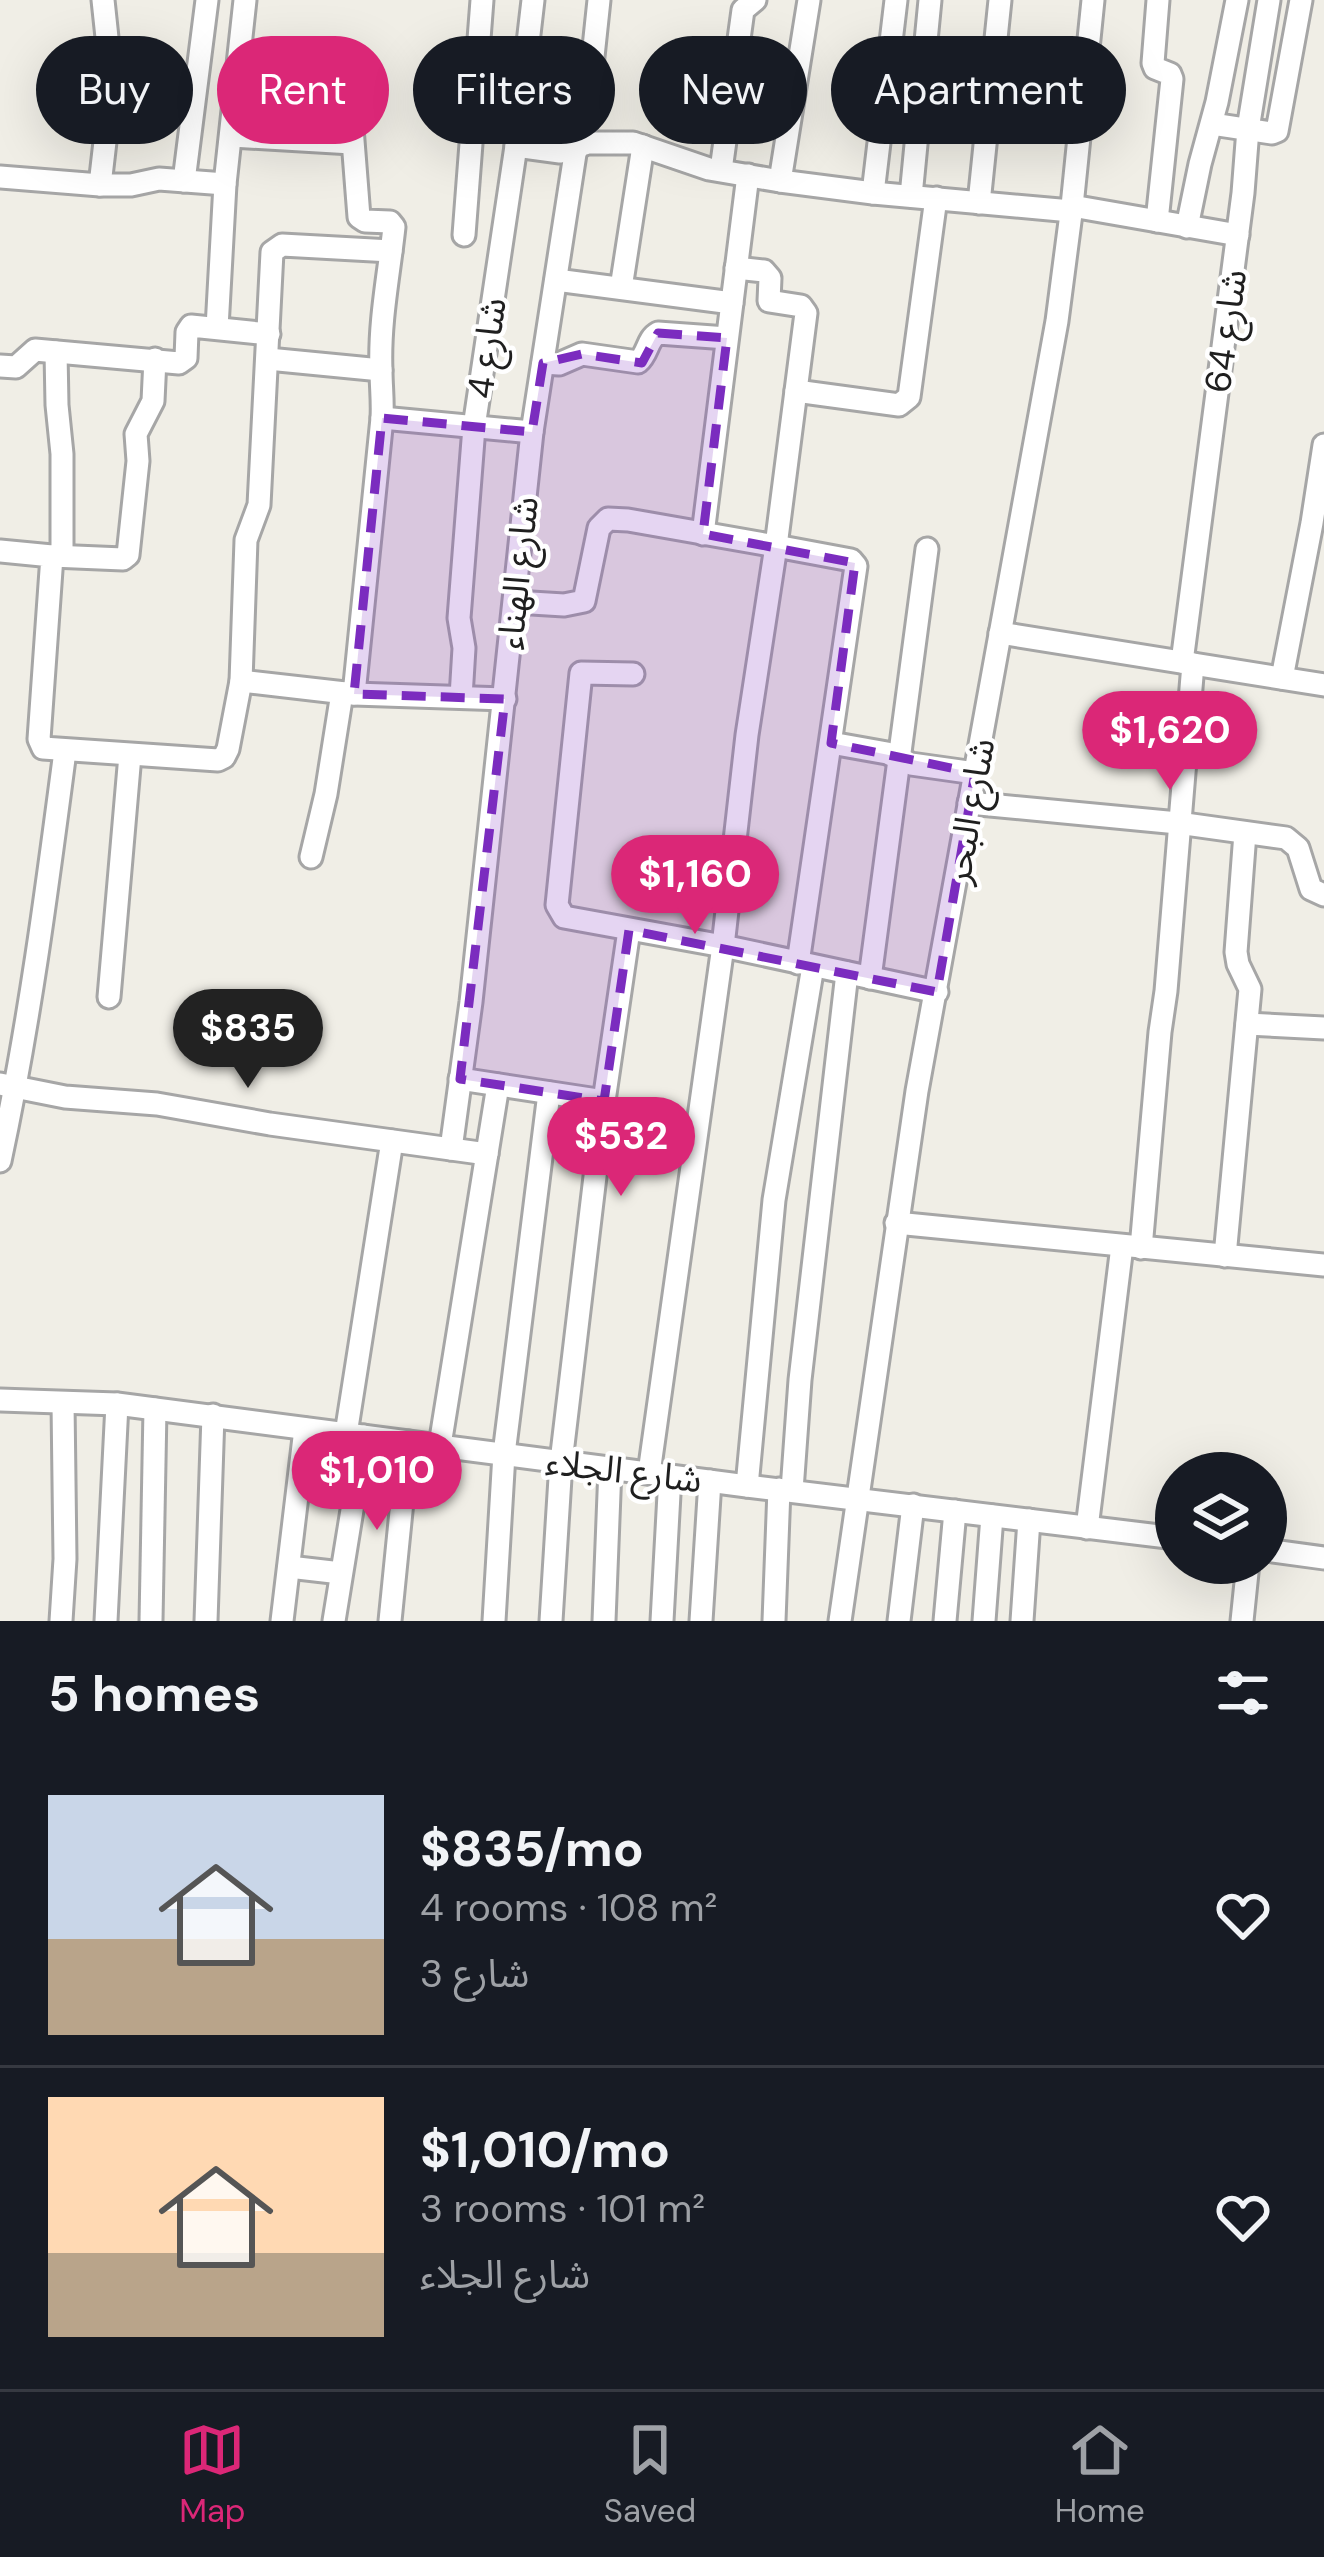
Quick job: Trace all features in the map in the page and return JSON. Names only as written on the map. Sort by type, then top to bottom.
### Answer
[{"type":"street","points":[[100,185],[106,133],[97,114],[107,46],[103,0]]},
{"type":"street","points":[[184,181],[207,0]]},
{"type":"street","points":[[242,36],[245,0]]},
{"type":"street","points":[[464,235],[482,0]]},
{"type":"street","name":"شارع 4","points":[[461,697],[464,643],[459,619],[474,427],[533,0]]},
{"type":"street","name":"شارع الهناء","points":[[451,1150],[532,432],[577,146],[586,123],[599,0]]},
{"type":"street","points":[[721,170],[742,14],[755,0]]},
{"type":"street","points":[[780,181],[809,0]]},
{"type":"street","points":[[873,193],[896,0]]},
{"type":"street","points":[[910,196],[930,0]]},
{"type":"street","points":[[979,202],[1000,0]]},
{"type":"street","name":"شارع البحر","points":[[840,1621],[917,1091],[1048,376],[1072,209],[1093,0]]},
{"type":"street","points":[[1156,221],[1172,79],[1153,63],[1158,0]]},
{"type":"street","points":[[1187,227],[1237,0]]},
{"type":"street","name":"شارع 64","points":[[1087,1528],[1166,992],[1187,663],[1248,129],[1270,0]]},
{"type":"street","points":[[1212,124],[1271,133],[1280,127],[1301,0]]},
{"type":"street","points":[[516,146],[560,152],[610,142],[643,146],[696,165],[780,181],[1072,209],[1238,236]]},
{"type":"street","points":[[217,328],[231,144]]},
{"type":"street","points":[[311,857],[348,693],[384,395],[381,370],[392,223],[359,217],[352,144]]},
{"type":"street","points":[[621,288],[643,146]]},
{"type":"street","points":[[703,534],[748,175]]},
{"type":"street","points":[[0,177],[100,185],[152,179],[225,184]]},
{"type":"street","points":[[796,392],[899,405],[909,397],[936,199]]},
{"type":"street","points":[[56,352],[62,454],[39,743],[46,750],[65,752],[218,760],[224,757],[241,681],[246,540],[259,505],[271,257],[282,245],[391,250]]},
{"type":"street","points":[[662,1621],[660,1475],[734,829],[806,313],[802,306],[769,301],[770,278],[764,271],[736,268]]},
{"type":"street","points":[[556,280],[732,303]]},
{"type":"street","points":[[0,366],[16,367],[35,350],[182,363],[188,328],[193,326],[268,334]]},
{"type":"street","points":[[543,363],[559,364],[582,354],[638,362],[658,333],[727,338]]},
{"type":"street","points":[[268,358],[381,370]]},
{"type":"street","points":[[0,551],[123,559],[128,555],[138,461],[136,434],[153,401],[155,359]]},
{"type":"street","points":[[382,418],[532,432]]},
{"type":"street","points":[[1282,679],[1324,445]]},
{"type":"street","points":[[514,602],[564,605],[584,601],[604,520],[776,546],[851,560],[856,566],[774,1200],[748,1486]]},
{"type":"street","points":[[870,978],[927,549]]},
{"type":"street","points":[[1000,633],[1324,685]]},
{"type":"street","points":[[634,674],[581,673],[557,905],[564,917],[937,992]]},
{"type":"street","points":[[241,681],[348,693],[505,699]]},
{"type":"street","points":[[831,743],[887,753],[911,764],[975,773]]},
{"type":"street","points":[[0,1161],[8,1086],[40,938],[65,752]]},
{"type":"street","points":[[109,997],[130,755]]},
{"type":"street","points":[[969,803],[1280,836],[1294,843],[1311,889],[1324,895]]},
{"type":"street","points":[[1225,1256],[1250,983],[1236,952],[1245,833]]},
{"type":"street","points":[[551,1621],[561,1462],[629,930]]},
{"type":"street","points":[[774,1621],[785,1490],[847,973]]},
{"type":"street","points":[[1247,1024],[1324,1028]]},
{"type":"street","points":[[460,1079],[604,1101]]},
{"type":"street","points":[[440,1445],[498,1084]]},
{"type":"street","points":[[8,1086],[487,1154]]},
{"type":"street","points":[[494,1621],[504,1454],[549,1093]]},
{"type":"street","points":[[334,1621],[392,1141]]},
{"type":"street","points":[[896,1223],[1324,1265]]},
{"type":"street","name":"شارع الجلاء","points":[[0,1400],[117,1404],[213,1415],[1155,1536]]},
{"type":"street","points":[[61,1621],[63,1403]]},
{"type":"street","points":[[106,1621],[117,1404]]},
{"type":"street","points":[[151,1621],[155,1409]]},
{"type":"street","points":[[206,1621],[213,1415]]},
{"type":"street","points":[[282,1621],[305,1429]]},
{"type":"street","points":[[390,1621],[408,1442]]},
{"type":"street","points":[[604,1621],[610,1468]]},
{"type":"street","points":[[701,1621],[710,1481]]},
{"type":"street","points":[[899,1621],[913,1505]]},
{"type":"street","points":[[945,1621],[955,1511]]},
{"type":"street","points":[[984,1621],[992,1516]]},
{"type":"street","points":[[1022,1621],[1029,1520]]},
{"type":"street","points":[[1287,1553],[1324,1558]]},
{"type":"street","points":[[289,1567],[341,1573]]},
{"type":"street","points":[[1242,1621],[1246,1584]]},
{"type":"highlighted area","points":[[658,333],[727,338],[703,534],[855,563],[831,743],[975,773],[937,992],[629,930],[604,1101],[460,1079],[505,699],[354,694],[382,418],[532,432],[543,363],[582,354],[642,363]]}]
